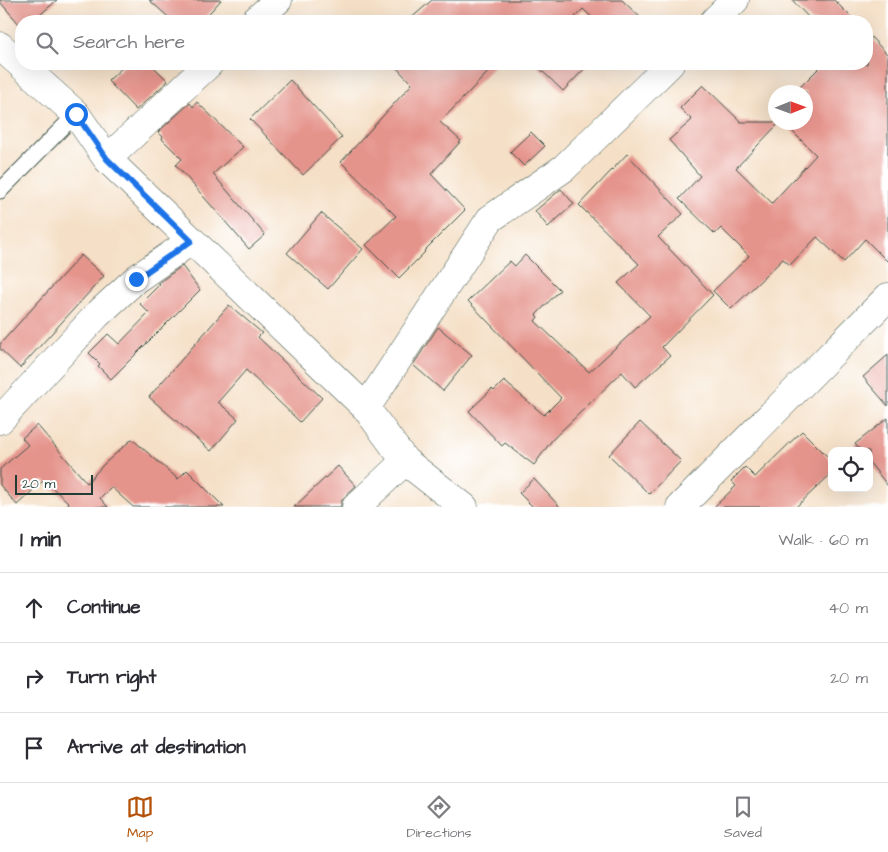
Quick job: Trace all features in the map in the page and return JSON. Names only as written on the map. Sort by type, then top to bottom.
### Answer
[{"type":"street","points":[[262,15],[278,0]]},
{"type":"street","points":[[720,15],[735,0]]},
{"type":"street","points":[[0,46],[15,59]]},
{"type":"street","points":[[27,70],[76,114],[107,159],[366,408],[405,461],[464,507]]},
{"type":"street","points":[[107,159],[203,70]]},
{"type":"street","points":[[366,408],[490,219],[564,168],[664,70]]},
{"type":"street","points":[[0,420],[97,314],[136,279],[191,241]]},
{"type":"street","points":[[680,507],[888,297]]},
{"type":"street","points":[[356,507],[405,461]]},
{"type":"lane","points":[[0,191],[76,114]]},
{"type":"building","points":[[0,0],[57,0],[40,15],[15,15],[15,19]]},
{"type":"building","points":[[149,0],[221,0],[207,15],[166,15]]},
{"type":"building","points":[[432,0],[622,0],[638,15],[590,15],[583,9],[577,15],[415,15]]},
{"type":"building","points":[[792,0],[834,0],[849,15],[806,15]]},
{"type":"building","points":[[873,39],[888,55],[888,262],[865,239],[844,262],[817,237],[790,265],[783,259],[731,309],[713,291],[749,256],[721,228],[715,234],[679,199],[700,176],[669,140],[692,120],[680,108],[703,85],[741,122],[768,122],[768,130],[772,130],[736,168],[772,203],[816,155],[791,130],[813,130],[813,85],[802,85],[817,70],[873,70]]},
{"type":"building","points":[[120,70],[157,70],[168,81],[136,110],[108,81]]},
{"type":"building","points":[[399,70],[490,70],[440,122],[461,141],[431,174],[465,210],[399,278],[366,245],[396,216],[341,162],[412,84]]},
{"type":"building","points":[[541,70],[583,70],[563,91]]},
{"type":"building","points":[[290,80],[342,137],[303,175],[250,119]]},
{"type":"building","points":[[197,102],[243,147],[213,174],[265,235],[249,249],[176,165],[182,159],[162,139],[163,137],[158,132],[190,103],[193,107]]},
{"type":"building","points":[[531,132],[545,146],[524,166],[510,152]]},
{"type":"building","points":[[627,154],[683,214],[658,237],[713,295],[662,347],[670,356],[635,387],[622,372],[552,440],[534,465],[505,443],[502,446],[469,411],[492,389],[494,391],[504,381],[544,415],[561,398],[468,301],[510,261],[515,266],[525,255],[560,290],[536,315],[538,317],[535,321],[589,372],[650,316],[618,283],[639,264],[579,205]]},
{"type":"building","points":[[561,189],[574,204],[548,227],[535,211]]},
{"type":"building","points":[[321,213],[363,249],[328,289],[287,253]]},
{"type":"building","points":[[81,255],[104,276],[20,368],[0,349],[0,344]]},
{"type":"building","points":[[182,266],[200,290],[111,379],[98,366],[100,364],[89,353],[108,334],[119,344],[149,313],[140,304],[160,284],[158,283]]},
{"type":"building","points":[[229,305],[262,333],[258,337],[322,398],[300,422],[246,370],[218,402],[238,419],[211,451],[149,397]]},
{"type":"building","points":[[438,327],[472,355],[443,391],[413,365]]},
{"type":"building","points":[[888,355],[888,406],[863,377]]},
{"type":"building","points":[[888,418],[888,486],[873,467],[873,447],[858,447],[855,444]]},
{"type":"building","points":[[640,422],[681,461],[649,494],[609,455]]},
{"type":"building","points":[[37,425],[87,483],[103,465],[132,439],[178,479],[187,470],[224,507],[133,507],[111,487],[100,498],[108,507],[65,507],[69,503],[44,480],[17,505],[0,485],[0,469],[28,445],[22,438]]},
{"type":"building","points":[[802,431],[828,457],[828,477],[796,507],[714,507],[736,486],[731,481],[745,467],[755,477]]},
{"type":"building","points":[[338,466],[356,486],[345,496],[341,502],[341,507],[294,507]]},
{"type":"building","points":[[534,479],[560,507],[533,507],[519,493]]},
{"type":"route","points":[[76,114],[107,159],[191,241],[136,279]]}]
